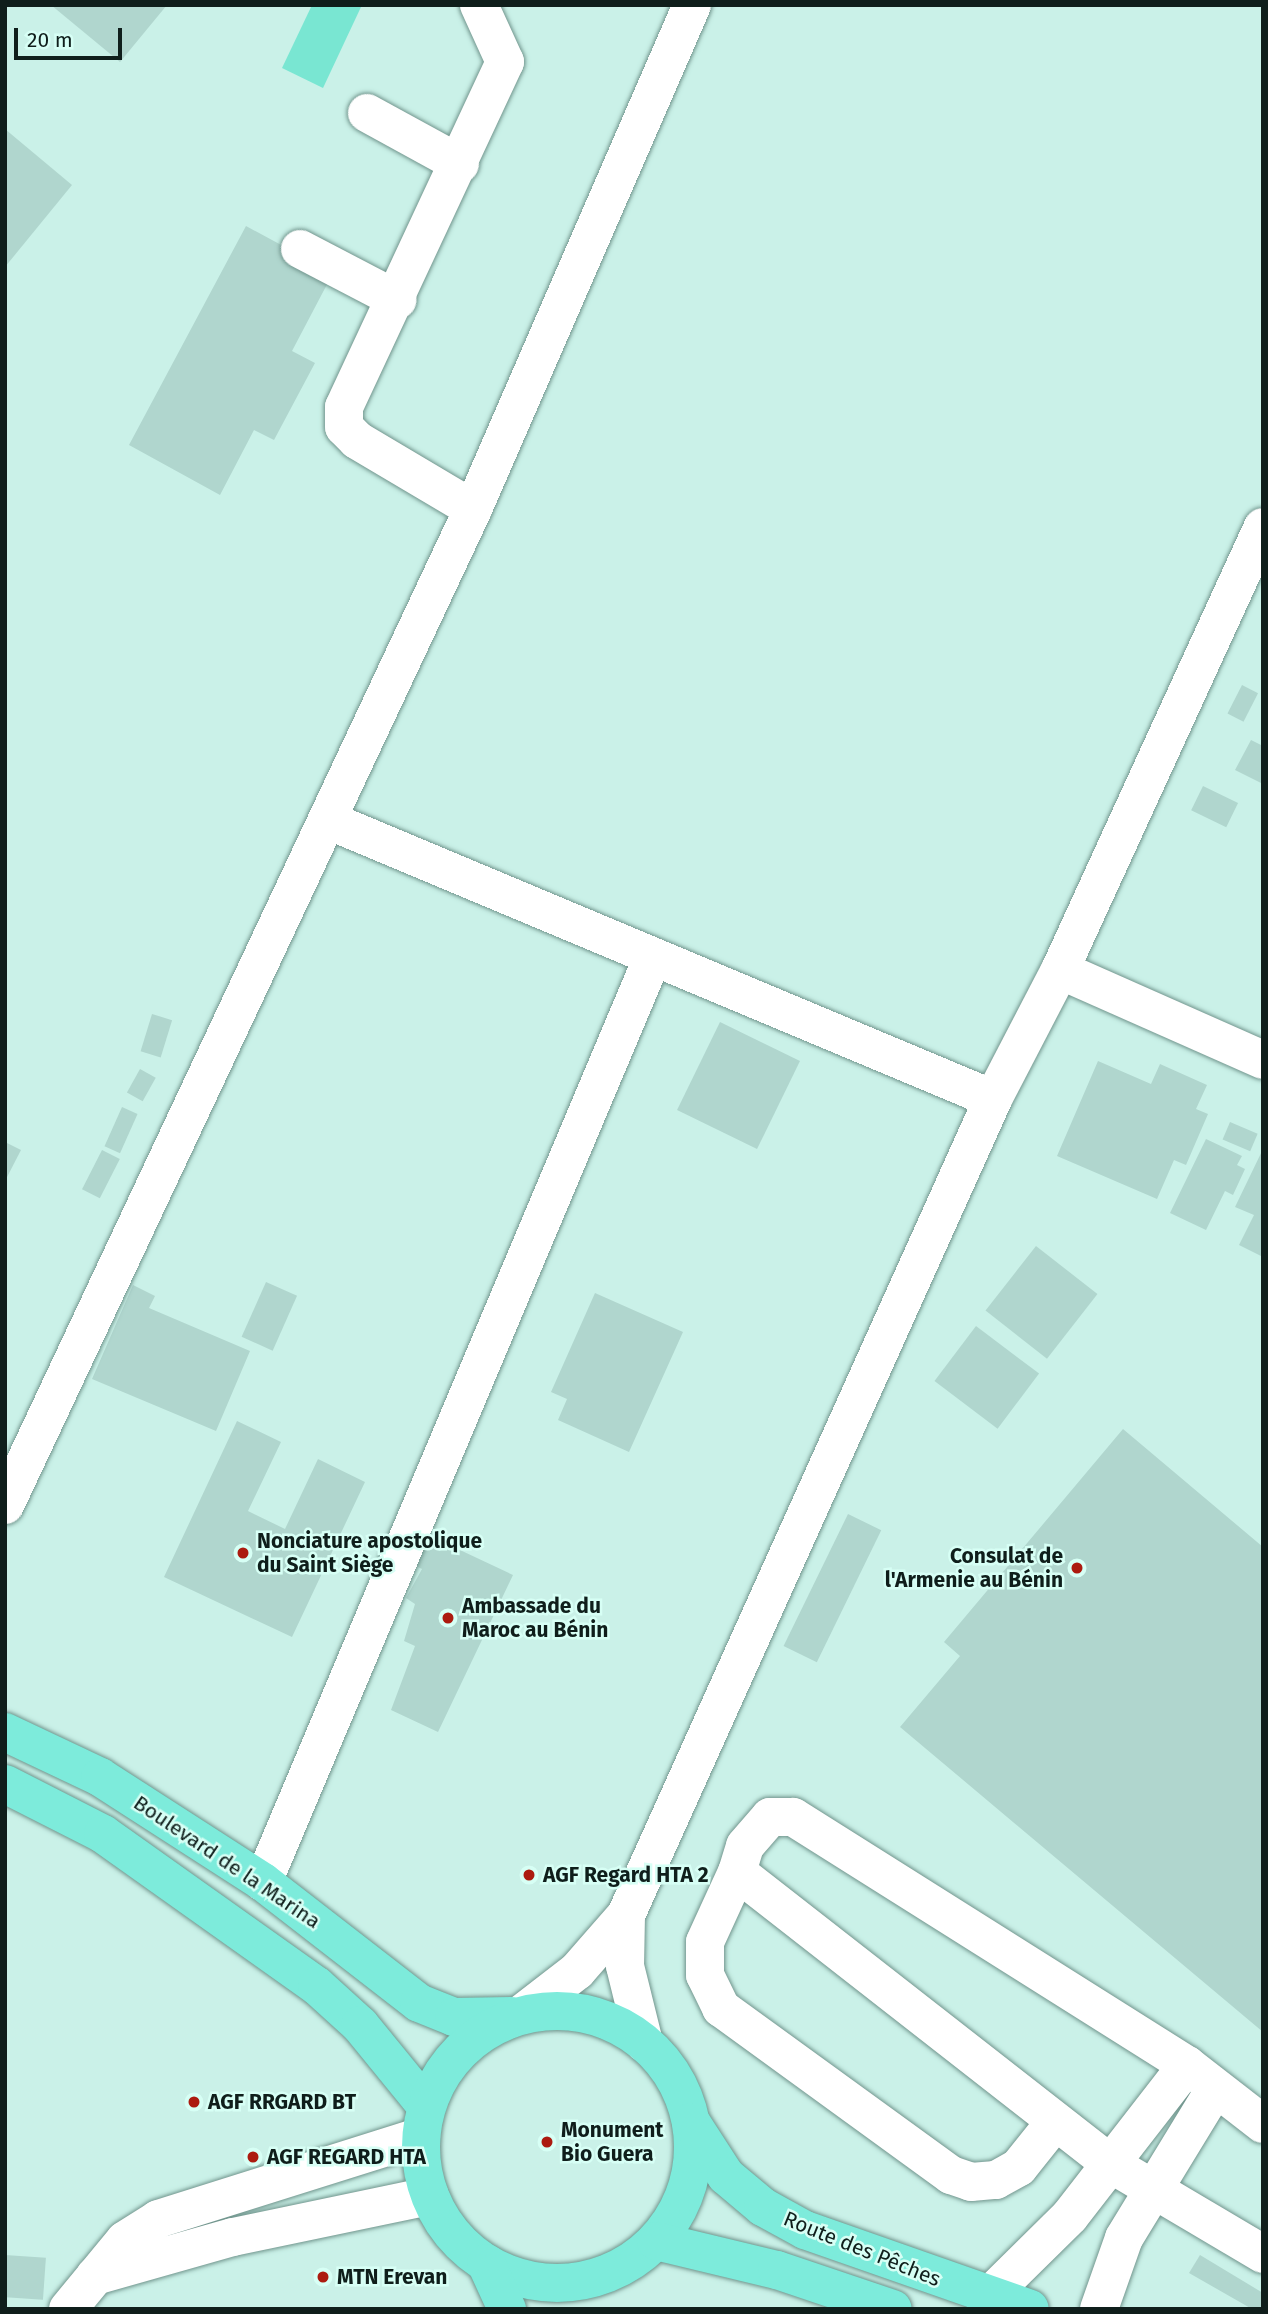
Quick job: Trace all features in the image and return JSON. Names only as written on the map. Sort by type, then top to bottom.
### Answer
[{"type":"main road","name":"Boulevard de la Marina","points":[[5,1732],[100,1777],[263,1882],[419,2003],[454,2017],[585,2013],[644,2043]]},
{"type":"main road","points":[[5,1784],[103,1835],[317,1986],[360,2025],[424,2121],[430,2196],[444,2223],[486,2263],[518,2277],[552,2283],[586,2294],[656,2241],[688,2186],[691,2122],[675,2078],[644,2043]]},
{"type":"main road","points":[[424,2121],[461,2049],[520,2015]]},
{"type":"main road","name":"Route des Pêches","points":[[691,2122],[726,2176],[763,2207],[805,2230],[988,2302],[1030,2309]]},
{"type":"main road","name":"Route des Pêches","points":[[656,2241],[777,2270],[892,2309]]},
{"type":"main road","points":[[486,2263],[507,2309]]},
{"type":"street","points":[[473,509],[344,427],[344,407],[398,300],[505,62],[479,5]]},
{"type":"street","points":[[5,1505],[330,821],[473,509],[692,5]]},
{"type":"street","points":[[367,113],[460,163]]},
{"type":"street","points":[[300,249],[398,300]]},
{"type":"street","points":[[520,2015],[577,1971],[626,1915],[993,1099],[1059,970],[1263,527]]},
{"type":"street","points":[[330,821],[652,959],[993,1099]]},
{"type":"street","points":[[263,1882],[652,959]]},
{"type":"street","points":[[1059,970],[1263,1060]]},
{"type":"street","points":[[1055,2122],[1019,2167],[996,2180],[971,2182],[951,2175],[721,2008],[705,1975],[705,1942],[737,1872],[745,1846],[770,1817],[793,1817],[1200,2077],[1263,2124]]},
{"type":"street","points":[[737,1872],[1111,2164],[1263,2253]]},
{"type":"street","points":[[626,1915],[625,1966],[644,2043]]},
{"type":"street","points":[[988,2302],[1070,2216],[1111,2164],[1200,2077]]},
{"type":"street","points":[[1099,2309],[1125,2238],[1154,2188],[1200,2077]]},
{"type":"street","points":[[68,2309],[125,2240],[158,2219],[424,2121]]},
{"type":"street","points":[[95,2276],[233,2237],[430,2196]]},
{"type":"shaded area","points":[[312,5],[361,7],[323,88],[282,68]]},
{"type":"building","points":[[51,5],[167,5],[120,62]]},
{"type":"building","points":[[5,129],[72,185],[5,267]]},
{"type":"building","points":[[246,226],[333,273],[292,351],[315,363],[274,440],[254,430],[220,495],[129,445]]},
{"type":"building","points":[[1242,685],[1258,693],[1244,722],[1227,714]]},
{"type":"building","points":[[1251,740],[1263,746],[1263,784],[1235,770]]},
{"type":"building","points":[[1203,786],[1238,803],[1226,827],[1191,810]]},
{"type":"building","points":[[152,1014],[172,1020],[161,1057],[141,1051]]},
{"type":"building","points":[[720,1022],[800,1061],[757,1149],[677,1110]]},
{"type":"building","points":[[1098,1061],[1151,1084],[1160,1064],[1207,1085],[1196,1109],[1208,1114],[1186,1165],[1174,1160],[1157,1199],[1057,1156]]},
{"type":"building","points":[[140,1069],[156,1078],[143,1101],[127,1093]]},
{"type":"building","points":[[122,1107],[138,1114],[120,1153],[105,1146]]},
{"type":"building","points":[[1230,1122],[1258,1134],[1250,1151],[1223,1139]]},
{"type":"building","points":[[1206,1139],[1242,1156],[1237,1165],[1245,1169],[1233,1195],[1225,1191],[1206,1230],[1170,1213]]},
{"type":"building","points":[[5,1142],[21,1150],[5,1181]]},
{"type":"building","points":[[1263,1149],[1263,1257],[1239,1245],[1254,1215],[1235,1207]]},
{"type":"building","points":[[102,1150],[120,1159],[100,1198],[82,1189]]},
{"type":"building","points":[[1036,1246],[1097,1294],[1047,1359],[986,1311]]},
{"type":"building","points":[[266,1282],[297,1296],[273,1351],[242,1337]]},
{"type":"building","points":[[133,1285],[155,1296],[149,1308],[250,1351],[216,1431],[92,1379]]},
{"type":"building","points":[[595,1293],[683,1332],[629,1452],[558,1420],[567,1399],[551,1392]]},
{"type":"building","points":[[976,1326],[1039,1374],[998,1429],[934,1381]]},
{"type":"building","points":[[237,1421],[281,1442],[248,1511],[285,1529],[318,1459],[365,1482],[292,1637],[164,1577]]},
{"type":"building","points":[[1123,1429],[1263,1547],[1263,2032],[900,1727],[960,1656],[944,1642]]},
{"type":"building","points":[[848,1514],[881,1530],[817,1662],[784,1646]]},
{"type":"building","points":[[428,1535],[513,1575],[438,1732],[391,1710],[415,1646],[404,1641],[415,1604],[406,1598],[422,1569],[414,1565]]},
{"type":"building","points":[[5,2255],[46,2258],[43,2300],[5,2297]]},
{"type":"building","points":[[1200,2255],[1263,2293],[1263,2309],[1252,2309],[1189,2273]]},
{"type":"place","name":"Nonciature apostolique du Saint Siège","points":[[243,1553]]},
{"type":"place","name":"Consulat de l'Armenie au Bénin","points":[[1077,1568]]},
{"type":"place","name":"Ambassade du Maroc au Bénin","points":[[448,1618]]},
{"type":"place","name":"AGF Regard HTA 2","points":[[529,1875]]},
{"type":"place","name":"AGF RRGARD BT","points":[[194,2102]]},
{"type":"place","name":"Monument Bio Guera","points":[[547,2142]]},
{"type":"place","name":"AGF REGARD HTA","points":[[253,2157]]},
{"type":"place","name":"MTN Erevan","points":[[323,2277]]}]
